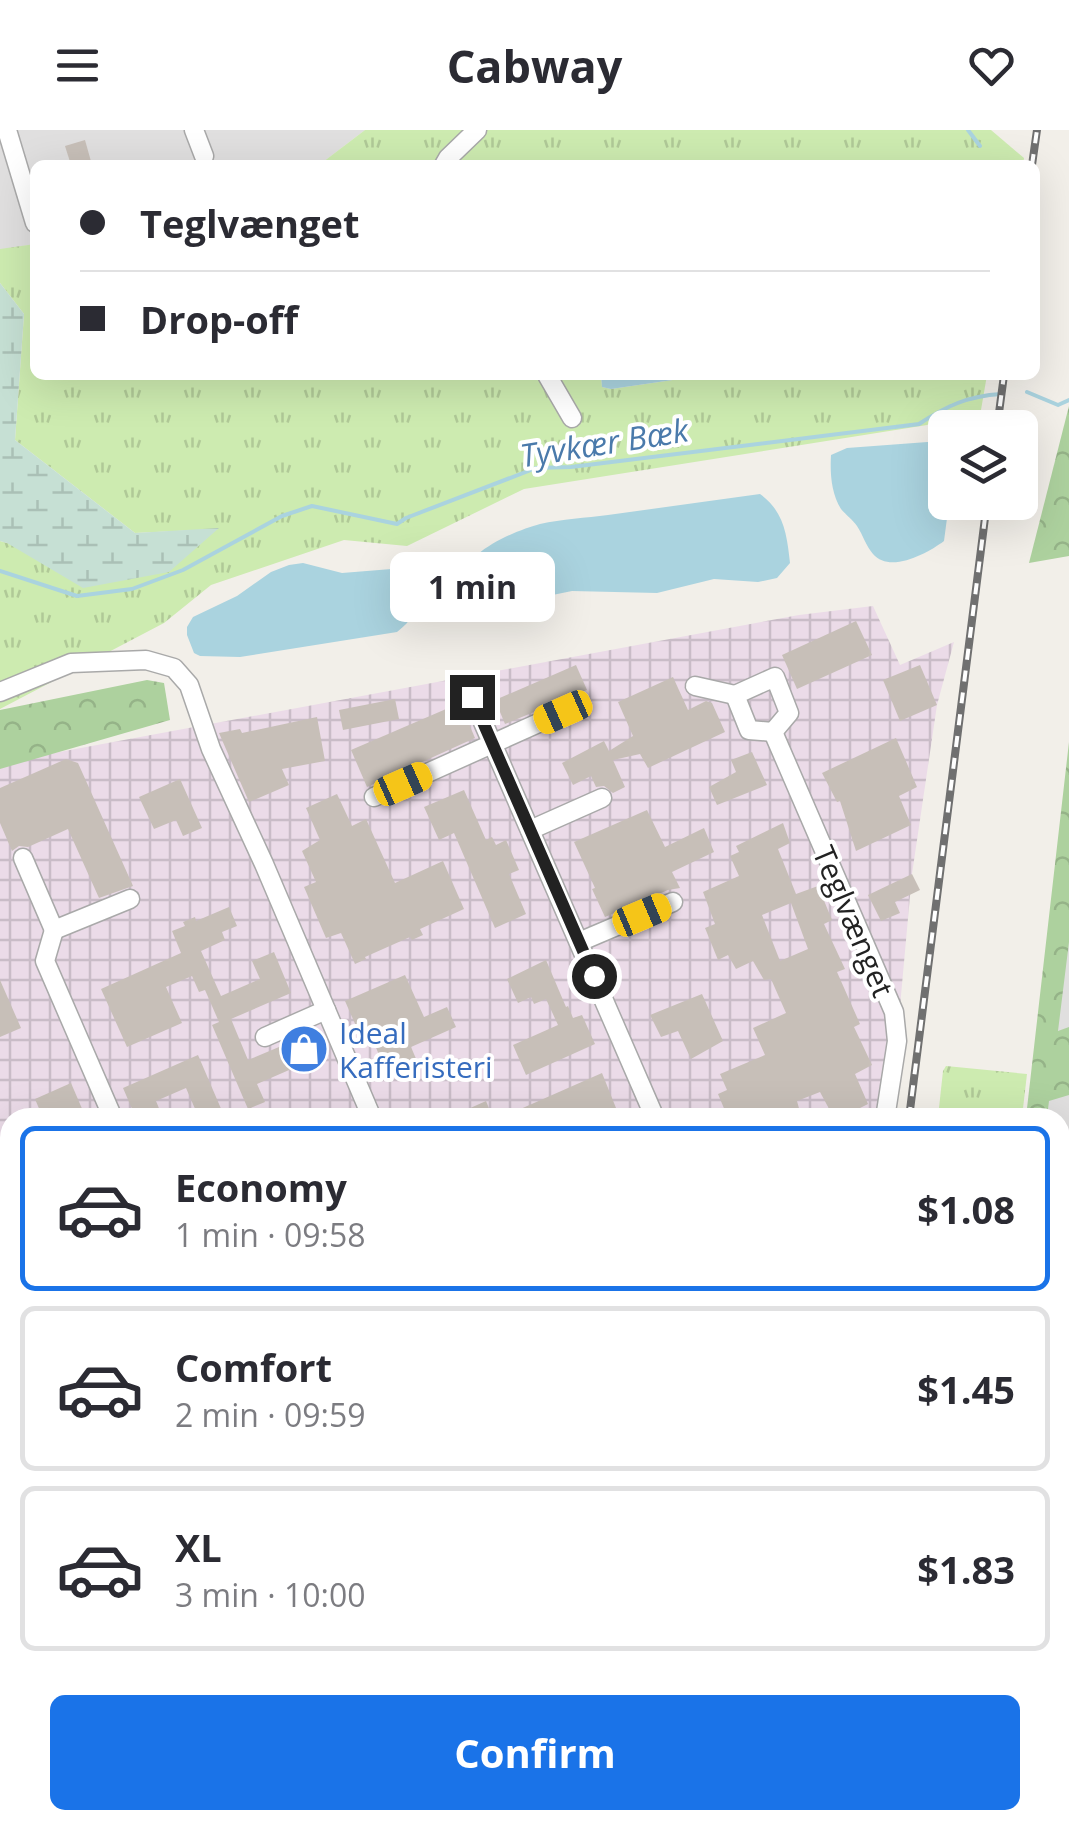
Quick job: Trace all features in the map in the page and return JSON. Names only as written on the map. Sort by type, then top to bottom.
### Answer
[{"type":"street","points":[[7,130],[30,206]]},
{"type":"street","points":[[447,160],[477,130]]},
{"type":"street","points":[[198,131],[204,156]]},
{"type":"street","points":[[550,380],[572,418]]},
{"type":"street","points":[[0,692],[71,663],[146,660],[174,668],[189,685],[211,748],[368,1108]]},
{"type":"street","points":[[695,686],[735,695],[775,678],[789,713],[773,732],[749,730],[735,695]]},
{"type":"street","points":[[472,697],[652,1108]]},
{"type":"street","points":[[374,797],[563,712]]},
{"type":"street","name":"Teglvænget","points":[[773,732],[894,1012],[897,1041],[887,1108]]},
{"type":"street","points":[[530,830],[602,798]]},
{"type":"street","points":[[23,858],[54,930],[45,961],[109,1108]]},
{"type":"street","points":[[54,930],[130,898]]},
{"type":"street","points":[[579,942],[674,902]]},
{"type":"street","points":[[266,1037],[326,1010]]},
{"type":"shaded area","points":[[0,130],[365,130],[326,160],[30,160],[30,245],[0,250]]},
{"type":"shaded area","points":[[873,606],[900,665],[954,642],[937,705],[912,874],[891,1108],[0,1108],[0,763],[799,615]]},
{"type":"shaded area","points":[[1069,856],[1069,1108],[1034,1108]]},
{"type":"green space","points":[[365,130],[991,130],[1024,158],[1024,160],[326,160]]},
{"type":"green space","points":[[30,245],[30,380],[601,380],[602,387],[611,389],[673,380],[986,380],[981,410],[928,410],[927,425],[524,489],[407,546],[344,540],[211,585],[164,623],[0,709],[0,541],[218,529],[135,533],[15,440],[24,314],[0,283],[0,249]]},
{"type":"green space","points":[[0,283],[24,314],[15,440],[135,533],[219,528],[169,572],[83,588],[0,541]]},
{"type":"green space","points":[[1069,406],[1069,556],[1029,563]]},
{"type":"green space","points":[[147,680],[164,683],[170,720],[0,769],[0,710]]},
{"type":"green space","points":[[1069,742],[1069,942],[1058,1031],[1069,1027],[1069,1095],[1049,1101],[1048,1108],[1027,1108]]},
{"type":"green space","points":[[946,1066],[1027,1074],[1023,1108],[939,1108]]},
{"type":"water","points":[[601,380],[673,380],[611,389],[602,387]]},
{"type":"water","points":[[928,442],[928,520],[947,520],[944,541],[899,562],[880,560],[841,509],[832,483],[831,455],[847,448]]},
{"type":"water","points":[[760,494],[774,508],[786,533],[790,563],[777,578],[758,582],[714,579],[657,593],[572,591],[533,599],[502,616],[475,607],[464,595],[465,569],[474,558],[500,540],[540,524]]},
{"type":"water","points":[[303,563],[342,573],[404,568],[415,578],[417,587],[413,615],[397,632],[240,657],[194,653],[187,635],[193,617],[237,596],[271,572]]},
{"type":"building","points":[[85,140],[91,160],[69,160],[65,146]]},
{"type":"building","points":[[856,621],[872,655],[797,689],[782,655]]},
{"type":"building","points":[[576,665],[587,690],[505,724],[495,700]]},
{"type":"building","points":[[920,665],[937,705],[900,721],[883,680]]},
{"type":"building","points":[[673,677],[688,710],[706,701],[712,703],[725,732],[648,768],[640,754],[613,760],[625,787],[613,793],[604,786],[596,787],[591,776],[573,785],[562,763],[604,741],[609,751],[633,736],[618,702]]},
{"type":"building","points":[[395,699],[399,719],[343,730],[339,710]]},
{"type":"building","points":[[460,703],[475,738],[367,787],[351,750]]},
{"type":"building","points":[[317,717],[325,761],[282,769],[289,785],[249,802],[219,733],[240,729],[242,733]]},
{"type":"building","points":[[896,738],[917,787],[899,796],[911,825],[856,851],[840,801],[837,802],[822,773]]},
{"type":"building","points":[[752,752],[767,785],[717,805],[709,787],[736,772],[731,760]]},
{"type":"building","points":[[66,759],[78,763],[133,886],[99,898],[68,829],[12,851],[0,823],[0,788]]},
{"type":"building","points":[[180,779],[202,828],[183,836],[176,820],[154,829],[139,797]]},
{"type":"building","points":[[464,790],[486,840],[492,837],[496,845],[506,840],[519,870],[509,874],[526,914],[495,928],[454,833],[439,840],[424,807]]},
{"type":"building","points":[[337,794],[352,826],[366,819],[395,883],[443,861],[464,909],[420,929],[423,935],[412,940],[410,937],[355,964],[341,933],[326,938],[304,887],[316,882],[302,851],[320,840],[306,808]]},
{"type":"building","points":[[647,810],[665,847],[704,828],[714,852],[672,872],[680,888],[605,917],[574,842]]},
{"type":"building","points":[[783,823],[790,843],[778,849],[796,894],[818,886],[832,920],[824,924],[845,969],[837,972],[860,1024],[854,1027],[872,1065],[855,1074],[868,1104],[860,1108],[829,1108],[820,1092],[797,1101],[799,1108],[724,1108],[718,1094],[727,1090],[720,1074],[765,1055],[753,1028],[786,1013],[771,979],[764,980],[753,961],[736,969],[728,955],[718,960],[705,928],[715,924],[703,892],[739,876],[730,856],[739,852],[736,846]],"holes":[[[791,903],[808,949],[780,961],[762,915]]]},
{"type":"building","points":[[912,874],[920,890],[895,902],[900,913],[881,921],[868,895]]},
{"type":"building","points":[[229,907],[237,926],[222,932],[225,940],[201,951],[221,996],[260,979],[252,961],[274,952],[291,993],[231,1019],[248,1060],[310,1034],[319,1057],[257,1084],[265,1102],[250,1108],[212,1025],[219,1022],[205,990],[199,992],[192,976],[166,987],[182,1023],[127,1047],[101,989],[181,953],[172,931],[195,917],[196,921]]},
{"type":"building","points":[[546,960],[566,1007],[573,1018],[582,1015],[595,1044],[526,1075],[513,1045],[558,1025],[546,999],[534,1004],[531,997],[518,1003],[507,979]]},
{"type":"building","points":[[405,975],[424,1017],[447,1007],[456,1027],[411,1047],[417,1061],[400,1069],[393,1055],[381,1060],[375,1045],[370,1047],[345,1001]]},
{"type":"building","points":[[0,980],[21,1028],[0,1037]]},
{"type":"building","points":[[702,994],[723,1041],[691,1059],[678,1031],[661,1037],[650,1015]]},
{"type":"building","points":[[198,1055],[221,1108],[195,1108],[186,1088],[156,1101],[159,1108],[132,1108],[123,1088]]},
{"type":"building","points":[[602,1073],[616,1108],[523,1108]]},
{"type":"building","points":[[71,1083],[82,1108],[39,1108],[35,1099]]},
{"type":"building","points":[[486,1101],[489,1108],[470,1108]]},
{"type":"waterway","points":[[968,130],[980,146]]},
{"type":"waterway","name":"Tyvkær Bæk","points":[[1027,392],[1058,405],[1069,400]]},
{"type":"waterway","name":"Tyvkær Bæk","points":[[0,571],[77,596],[132,589],[183,570],[282,516],[312,506],[397,524],[536,468],[571,467],[919,424],[958,403],[1001,394]]},
{"type":"railway","points":[[1033,160],[1037,130]]},
{"type":"railway","points":[[999,410],[1003,380]]},
{"type":"railway","points":[[910,1108],[985,520]]},
{"type":"place","name":"Ideal Kafferisteri","points":[[304,1049]]},
{"type":"route","points":[[472,697],[594,976]]}]
